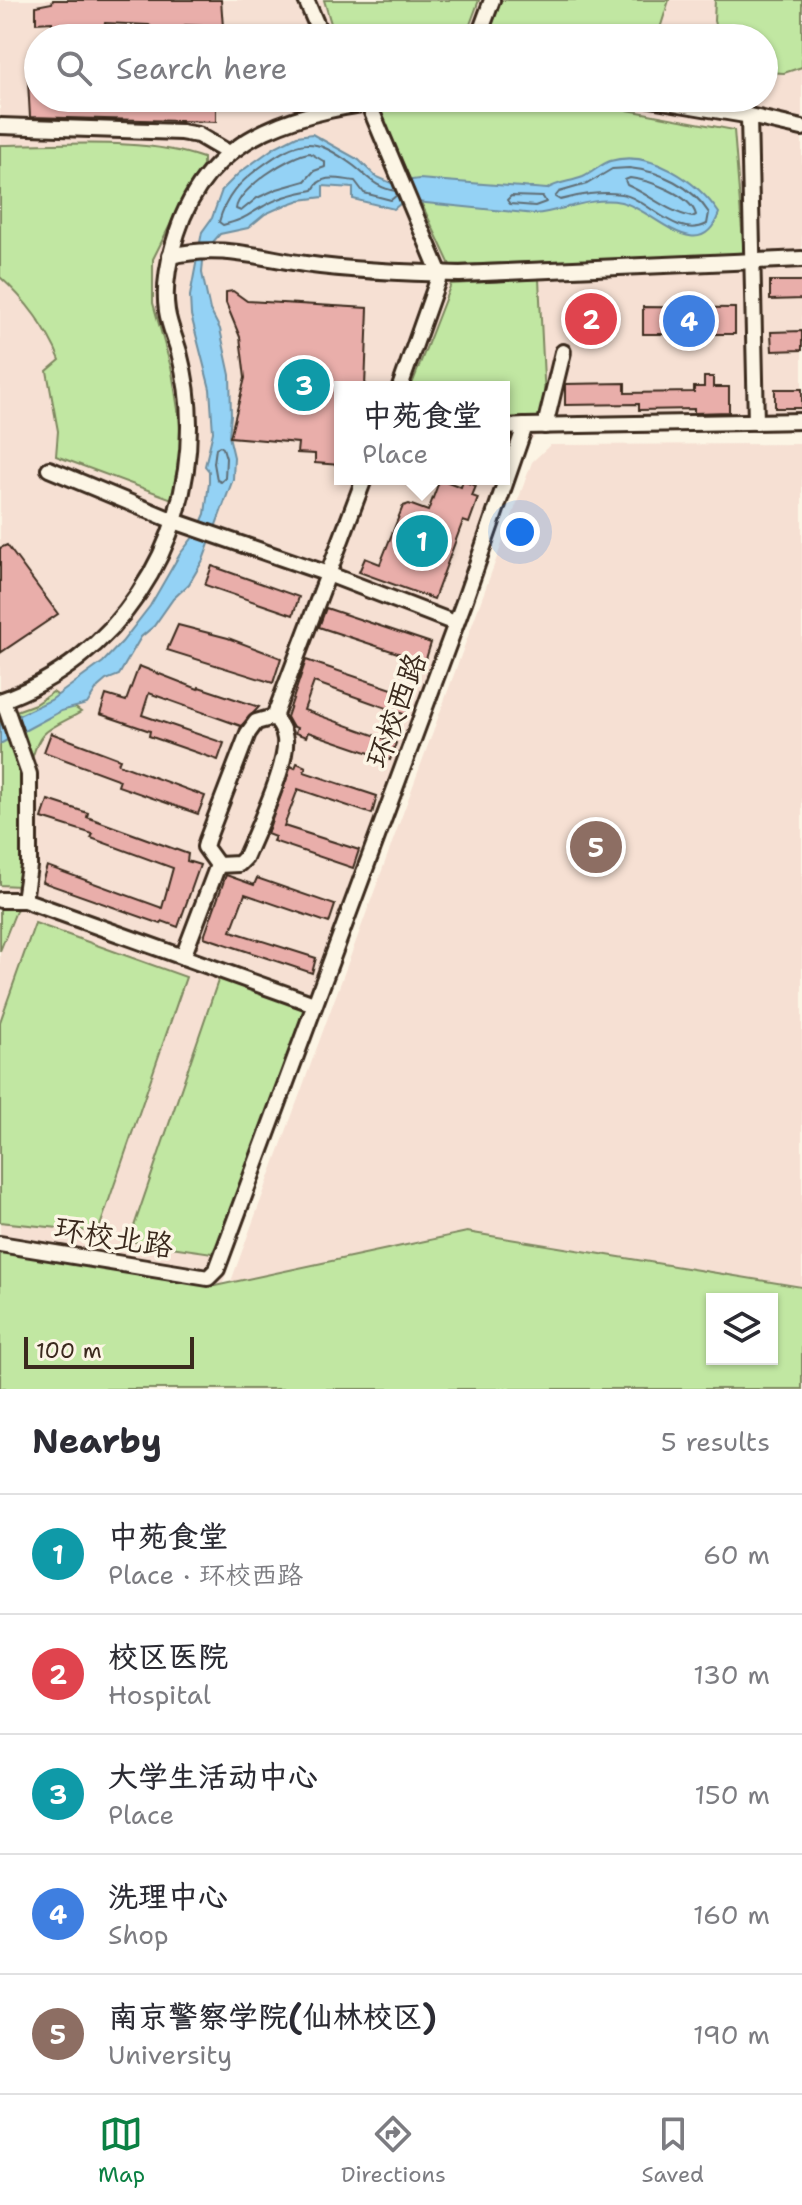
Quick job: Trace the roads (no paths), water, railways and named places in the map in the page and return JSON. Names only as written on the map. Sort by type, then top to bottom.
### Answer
[{"type":"street","points":[[306,0],[316,24]]},
{"type":"street","points":[[483,24],[492,0]]},
{"type":"street","points":[[24,900],[29,866],[29,774],[2,700],[28,691],[82,657],[127,614],[182,524],[189,424],[187,385],[167,311],[166,287],[170,256],[182,217],[211,173],[244,140],[320,112]]},
{"type":"street","points":[[373,112],[440,274],[402,381]]},
{"type":"street","points":[[721,112],[802,128]]},
{"type":"street","points":[[749,117],[756,422]]},
{"type":"street","points":[[0,126],[181,132],[198,135],[229,153]]},
{"type":"street","points":[[170,256],[213,249],[305,264],[440,274],[802,259]]},
{"type":"street","points":[[545,426],[563,352]]},
{"type":"street","points":[[510,427],[802,421]]},
{"type":"street","name":"环校西路","points":[[510,468],[525,426]]},
{"type":"street","points":[[49,469],[182,524],[328,574],[455,623]]},
{"type":"street","points":[[274,717],[362,485]]},
{"type":"street","name":"环校西路","points":[[217,1269],[504,485]]},
{"type":"street","points":[[218,865],[205,847],[248,733],[256,722],[274,717]]},
{"type":"street","points":[[218,865],[239,864],[245,858],[255,833],[286,743],[274,717]]},
{"type":"street","points":[[183,957],[218,865]]},
{"type":"street","points":[[0,900],[24,900],[314,1004]]},
{"type":"street","name":"环校北路","points":[[0,1244],[208,1278],[217,1269]]},
{"type":"water","points":[[312,134],[359,160],[375,176],[391,183],[419,179],[547,189],[583,177],[610,161],[641,160],[657,164],[686,180],[719,213],[711,229],[700,236],[688,236],[621,202],[588,202],[535,214],[416,202],[400,204],[394,209],[353,199],[353,188],[323,186],[323,197],[283,206],[265,214],[248,228],[220,234],[203,261],[202,273],[210,310],[220,329],[230,375],[229,436],[234,457],[233,479],[203,560],[189,584],[141,637],[119,675],[98,687],[87,704],[61,711],[0,744],[0,724],[51,700],[103,662],[122,642],[150,606],[180,554],[197,532],[205,514],[209,471],[205,466],[213,432],[210,389],[191,315],[190,296],[202,232],[212,218],[222,190],[239,173],[275,147],[297,136]]},
{"type":"place","name":"校区医院","points":[[591,319]]},
{"type":"place","name":"洗理中心","points":[[689,321]]},
{"type":"place","name":"大学生活动中心","points":[[304,385]]},
{"type":"place","name":"中苑食堂","points":[[422,541]]},
{"type":"place","name":"南京警察学院(仙林校区)","points":[[596,847]]}]
